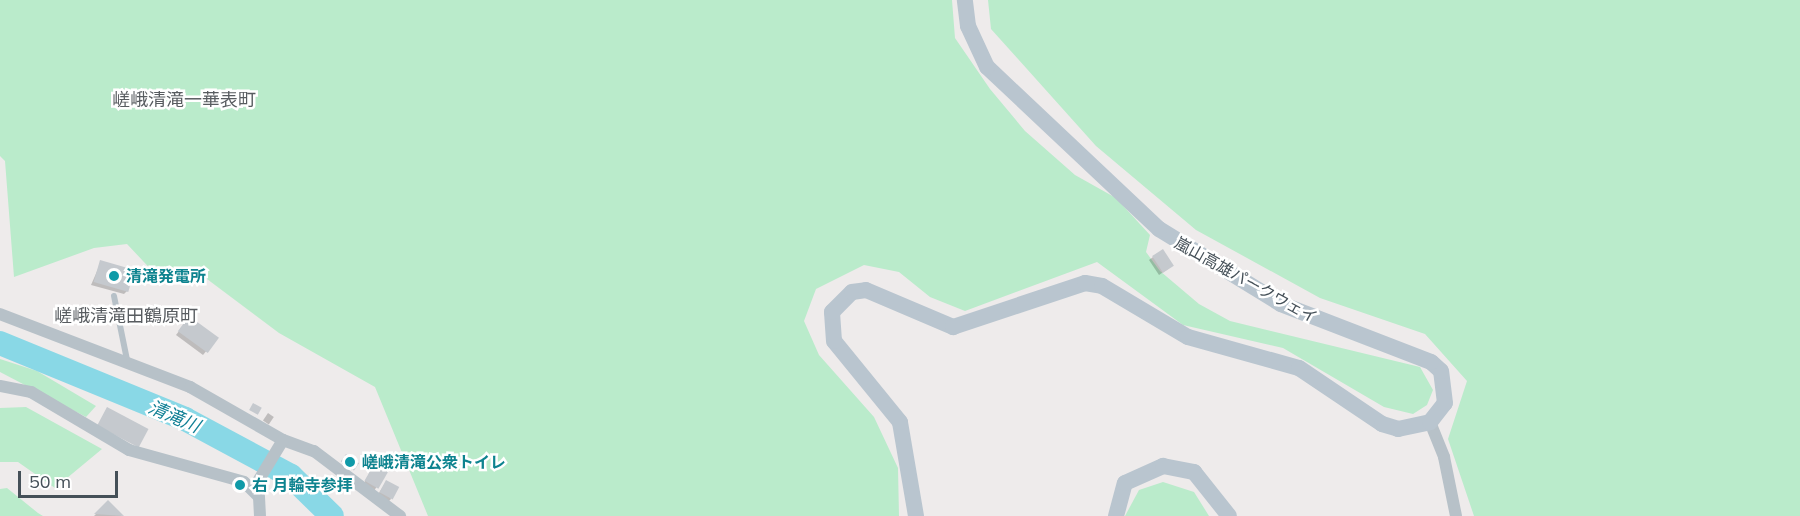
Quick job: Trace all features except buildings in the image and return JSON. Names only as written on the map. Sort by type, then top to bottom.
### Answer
[{"type":"street","name":"嵐山高雄パークウェイ","points":[[965,0],[968,26],[987,67],[1159,229],[1281,304],[1431,362],[1441,371],[1445,403],[1430,422]]},
{"type":"street","points":[[916,516],[900,422],[834,341],[832,312],[852,292],[866,290],[953,327],[1085,283],[1102,286],[1188,337],[1299,368],[1382,424],[1398,429],[1430,422],[1444,457],[1456,516]]},
{"type":"street","points":[[0,314],[127,360],[190,387],[282,442],[314,451],[400,516]]},
{"type":"street","points":[[0,386],[31,392],[129,450],[218,472],[255,487]]},
{"type":"street","points":[[260,516],[255,487],[282,442]]},
{"type":"street","points":[[1116,516],[1125,483],[1163,466],[1194,472],[1229,516]]},
{"type":"lane","points":[[114,296],[127,360]]},
{"type":"green space","points":[[0,0],[952,0],[955,38],[990,89],[1025,131],[1075,175],[1116,198],[1150,235],[1146,252],[1160,271],[1199,304],[1230,321],[1420,367],[1433,390],[1427,405],[1413,414],[1384,407],[1283,348],[1183,325],[1097,262],[965,311],[930,297],[899,272],[864,265],[816,289],[804,321],[819,355],[874,417],[898,468],[899,516],[428,516],[375,387],[279,333],[199,273],[159,278],[127,244],[94,248],[14,277],[5,161],[0,156]]},
{"type":"green space","points":[[988,0],[1800,0],[1800,516],[1474,516],[1448,439],[1467,381],[1425,334],[1320,298],[1196,230],[1096,146],[991,29]]},
{"type":"green space","points":[[0,359],[37,371],[96,406],[86,417],[0,372]]},
{"type":"green space","points":[[26,407],[102,449],[55,488],[18,462],[0,462],[0,408]]},
{"type":"green space","points":[[1163,482],[1194,492],[1209,516],[1125,516],[1139,490]]},
{"type":"green space","points":[[7,488],[43,516],[0,516],[0,489]]},
{"type":"waterway","name":"清滝川","points":[[0,343],[185,419],[291,476],[332,516]]},
{"type":"place","name":"清滝発電所","points":[[114,276]]},
{"type":"place","name":"嵯峨清滝公衆トイレ","points":[[350,462]]},
{"type":"place","name":"右 月輪寺参拝","points":[[240,485]]},
{"type":"district","name":"嵯峨清滝一華表町","points":[[184,100]]},
{"type":"district","name":"嵯峨清滝田鶴原町","points":[[126,316]]}]
